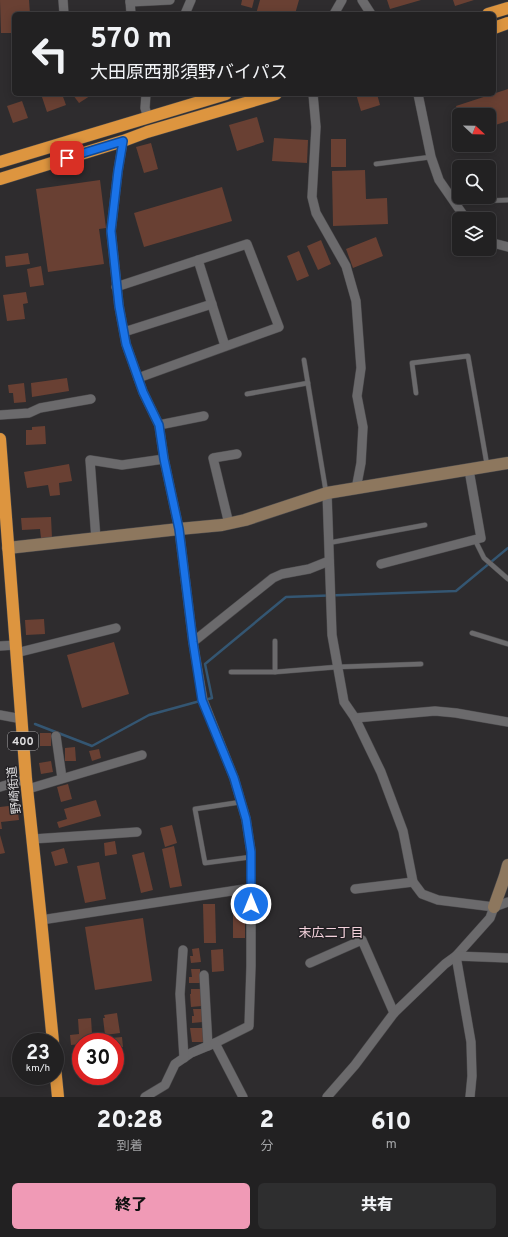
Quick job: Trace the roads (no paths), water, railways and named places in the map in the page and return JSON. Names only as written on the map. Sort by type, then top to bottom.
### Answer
[{"type":"highway","points":[[495,12],[508,8]]},
{"type":"highway","points":[[496,27],[508,23]]},
{"type":"highway","points":[[0,162],[220,96]]},
{"type":"highway","points":[[0,179],[123,141],[147,132],[269,96]]},
{"type":"highway","name":"野崎街道","points":[[0,439],[5,542],[16,649],[27,784],[52,1033]]},
{"type":"highway","points":[[57,1085],[58,1097]]},
{"type":"street","points":[[63,0],[64,12]]},
{"type":"street","points":[[131,12],[130,1],[170,0]]},
{"type":"street","points":[[186,12],[190,0]]},
{"type":"street","points":[[335,12],[342,0]]},
{"type":"street","points":[[362,0],[370,12]]},
{"type":"street","points":[[146,96],[145,108],[148,118]]},
{"type":"street","points":[[314,96],[316,127],[312,197],[316,213],[346,266],[356,301],[360,368],[357,396],[363,427],[361,463],[356,489]]},
{"type":"street","points":[[418,96],[431,157],[440,180],[452,200]]},
{"type":"street","points":[[123,141],[111,231],[119,306],[126,344],[143,392],[159,425],[164,459],[179,529],[202,700],[234,778],[246,819],[251,856],[251,966],[249,1026],[212,1045],[191,1053],[175,1064],[165,1085],[145,1097]]},
{"type":"street","points":[[455,204],[461,212]]},
{"type":"street","points":[[116,287],[248,244],[279,327],[138,378]]},
{"type":"street","points":[[496,244],[508,248]]},
{"type":"street","points":[[198,260],[225,346]]},
{"type":"street","points":[[124,332],[212,304]]},
{"type":"street","points":[[0,415],[29,413],[40,408],[91,399]]},
{"type":"street","points":[[159,425],[204,416]]},
{"type":"street","points":[[229,524],[213,458],[237,454]]},
{"type":"street","points":[[96,539],[90,460],[122,465],[164,459]]},
{"type":"street","points":[[5,542],[96,539],[229,524],[327,493],[508,463]]},
{"type":"street","points":[[381,564],[481,538],[468,470]]},
{"type":"street","points":[[327,493],[332,635],[344,702],[355,718],[382,772],[403,831],[413,882],[422,894],[438,900],[494,907],[508,902]]},
{"type":"street","points":[[193,642],[273,578],[282,574],[309,569],[329,561]]},
{"type":"street","points":[[0,646],[16,649],[116,628]]},
{"type":"street","points":[[355,718],[435,711],[508,722]]},
{"type":"street","points":[[0,715],[22,719]]},
{"type":"street","points":[[56,736],[62,778]]},
{"type":"street","points":[[0,787],[62,778],[142,755]]},
{"type":"street","points":[[33,839],[137,832]]},
{"type":"street","points":[[332,1095],[394,1013],[456,956],[490,918],[508,865]]},
{"type":"street","points":[[355,889],[413,882]]},
{"type":"street","points":[[41,920],[251,888]]},
{"type":"street","points":[[310,963],[362,940],[394,1013]]},
{"type":"street","points":[[183,950],[180,994],[184,1058]]},
{"type":"street","points":[[456,956],[508,958]]},
{"type":"street","points":[[456,956],[471,1042],[472,1076],[470,1097]]},
{"type":"street","points":[[204,975],[212,1045],[243,1097]]},
{"type":"lane","points":[[376,164],[431,157]]},
{"type":"lane","points":[[496,200],[508,200]]},
{"type":"lane","points":[[416,393],[412,363],[468,356],[487,467]]},
{"type":"lane","points":[[304,360],[327,493]]},
{"type":"lane","points":[[247,394],[308,383]]},
{"type":"lane","points":[[328,543],[425,525]]},
{"type":"lane","points":[[475,540],[484,558],[508,579]]},
{"type":"lane","points":[[472,633],[508,644]]},
{"type":"lane","points":[[275,641],[275,672]]},
{"type":"lane","points":[[231,672],[275,672],[337,667],[421,664]]},
{"type":"lane","points":[[241,802],[195,810],[205,863],[251,856]]},
{"type":"waterway","points":[[205,700],[212,698],[205,664],[286,597],[456,591],[508,548]]},
{"type":"waterway","points":[[35,724],[92,746],[149,715],[200,701]]},
{"type":"district","name":"末広二丁目","points":[[331,932]]}]
